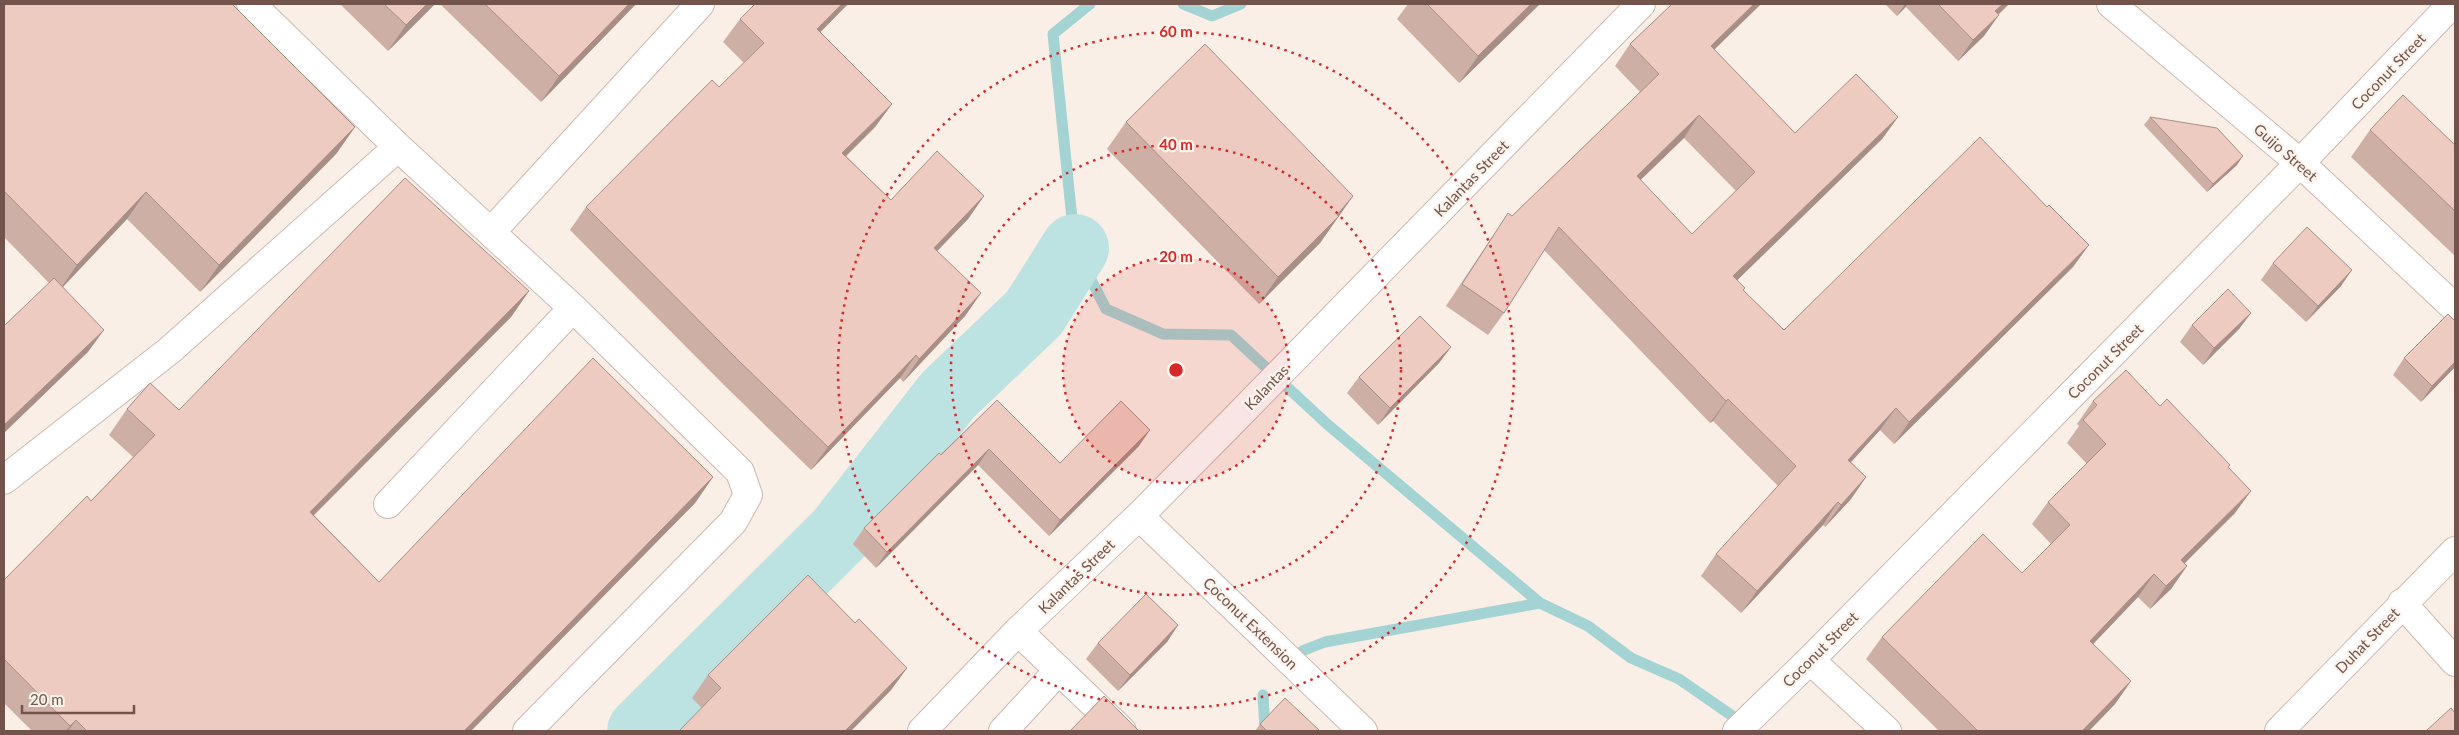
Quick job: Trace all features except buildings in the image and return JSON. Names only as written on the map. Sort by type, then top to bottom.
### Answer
[{"type":"street","points":[[251,4],[398,147],[573,308],[740,472],[748,495],[733,522],[527,731]]},
{"type":"street","points":[[491,232],[700,4]]},
{"type":"street","name":"Kalantas Street","points":[[1301,352],[1641,4]]},
{"type":"street","name":"Guijo Street","points":[[2111,4],[2300,163],[2455,308]]},
{"type":"street","name":"Coconut Street","points":[[1745,723],[1810,660],[2300,163],[2452,4]]},
{"type":"street","points":[[4,480],[170,350],[398,147]]},
{"type":"street","points":[[388,504],[573,308]]},
{"type":"street","name":"Kalantas","points":[[1232,422],[1301,352]]},
{"type":"street","name":"Kalantas Street","points":[[922,731],[1018,631],[1139,516],[1232,422]]},
{"type":"street","name":"Coconut Extension","points":[[1139,516],[1364,731]]},
{"type":"street","name":"Duhat Street","points":[[2279,731],[2455,550]]},
{"type":"street","points":[[2402,603],[2455,662]]},
{"type":"street","points":[[1018,631],[1122,731]]},
{"type":"street","points":[[1810,660],[1887,731]]},
{"type":"street","points":[[1003,731],[1059,670]]},
{"type":"waterway","points":[[1090,4],[1053,34],[1075,248],[1106,309],[1163,334],[1231,335],[1327,424],[1540,603],[1588,626],[1631,658],[1679,679],[1744,724]]},
{"type":"waterway","points":[[1183,4],[1212,16],[1241,4]]},
{"type":"waterway","points":[[641,731],[840,533],[948,395],[1034,313],[1075,248]]},
{"type":"waterway","points":[[1302,651],[1325,642],[1540,603]]},
{"type":"waterway","points":[[1263,695],[1265,731]]}]
